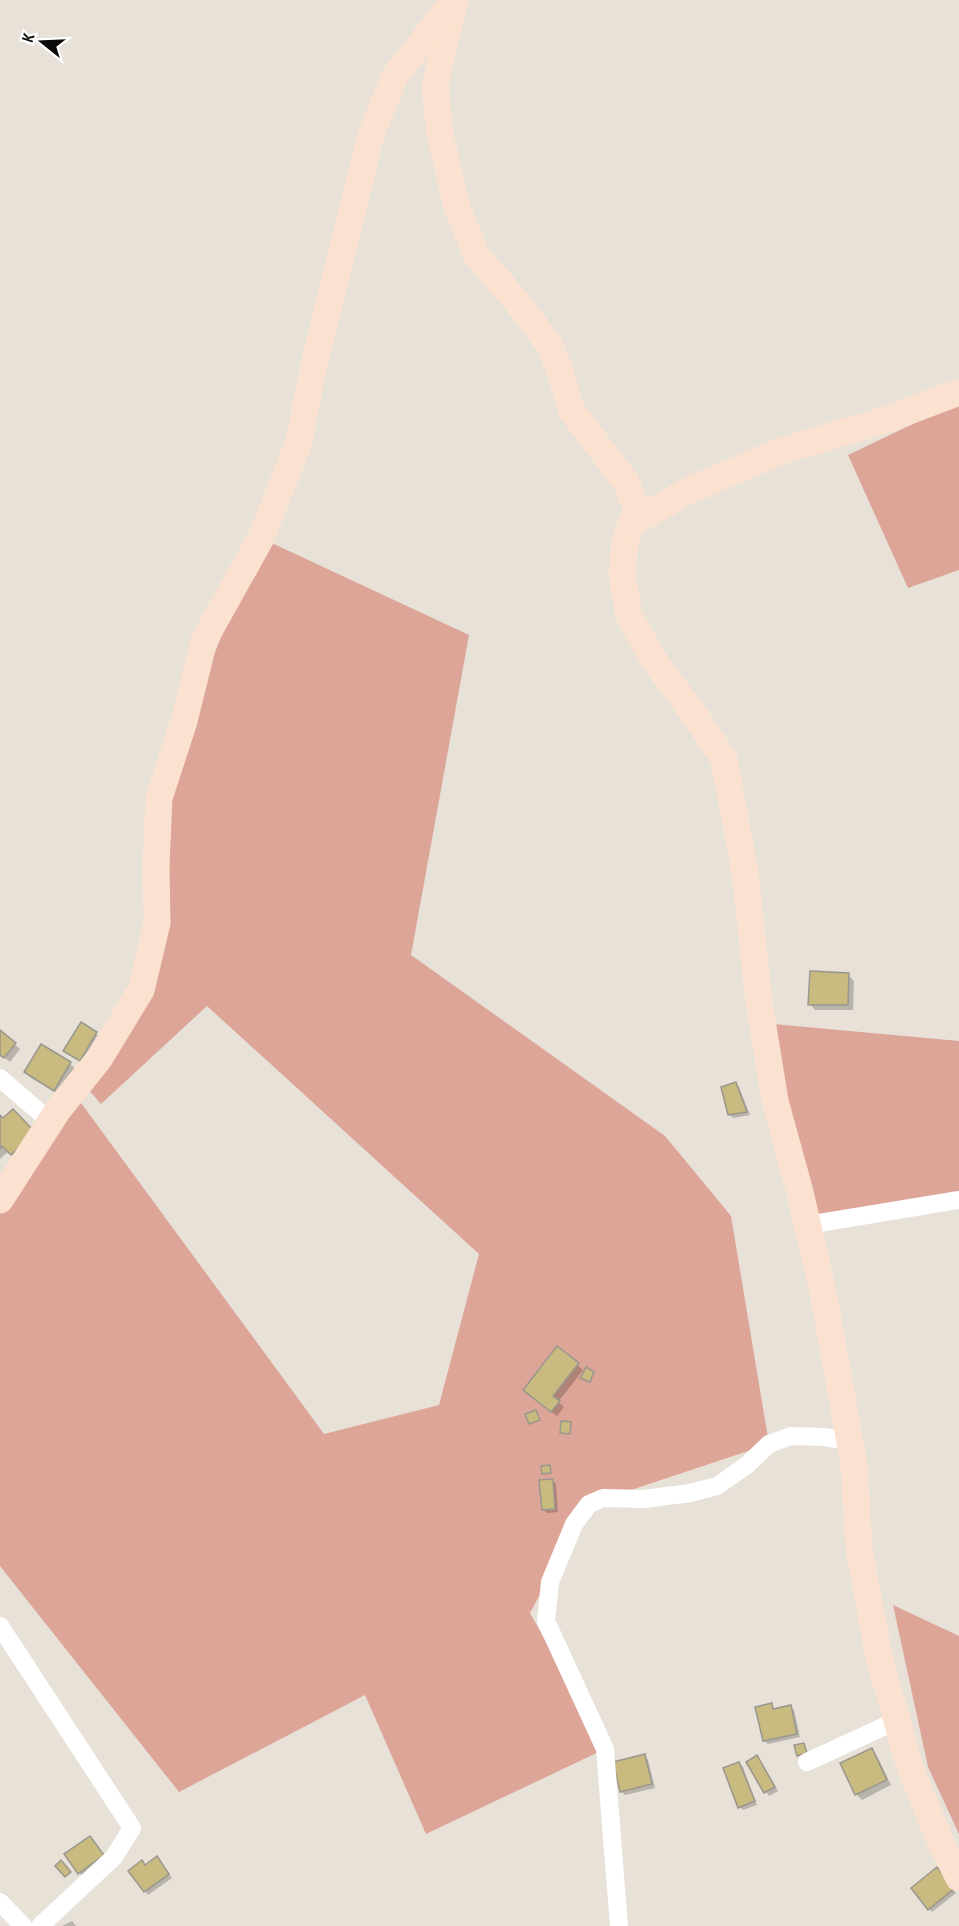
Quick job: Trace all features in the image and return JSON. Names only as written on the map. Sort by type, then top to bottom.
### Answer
[{"type":"street","points":[[455,0],[435,85],[440,135],[458,210],[477,256],[549,344],[560,370],[570,410],[626,482],[637,510],[625,540],[622,575],[629,615],[651,656],[724,759],[745,872],[759,1002],[775,1101],[824,1297],[850,1441],[854,1465],[859,1548],[879,1657],[910,1767],[941,1843],[959,1878]]},
{"type":"street","points":[[0,1200],[51,1122],[99,1059],[141,990],[157,923],[156,866],[159,798],[184,721],[204,640],[261,538],[299,442],[314,368],[370,136],[395,76],[455,0]]},
{"type":"street","points":[[631,524],[688,491],[781,451],[882,421],[959,392]]},
{"type":"street","points":[[0,1078],[51,1122]]},
{"type":"street","points":[[807,1225],[959,1200]]},
{"type":"street","points":[[619,1926],[605,1749],[546,1621],[550,1582],[574,1524],[589,1504],[603,1498],[644,1499],[690,1493],[717,1486],[747,1465],[769,1444],[791,1436],[850,1441]]},
{"type":"street","points":[[0,1626],[132,1828],[114,1857],[40,1926]]},
{"type":"street","points":[[807,1762],[896,1721]]},
{"type":"street","points":[[0,1902],[24,1926]]},
{"type":"shaded area","points":[[959,402],[959,570],[908,588],[848,455]]},
{"type":"shaded area","points":[[261,538],[469,635],[411,955],[665,1136],[731,1216],[769,1444],[589,1504],[530,1613],[605,1749],[426,1834],[365,1695],[179,1792],[0,1566],[0,1204],[73,1092],[324,1434],[439,1405],[479,1254],[207,1006],[101,1104],[81,1081],[153,939],[172,759]]},
{"type":"shaded area","points":[[762,1023],[959,1041],[959,1200],[807,1225]]},
{"type":"shaded area","points":[[893,1605],[959,1636],[959,1834],[928,1767]]},
{"type":"building","points":[[810,971],[849,973],[848,1005],[808,1005]]},
{"type":"building","points":[[81,1022],[97,1032],[80,1061],[63,1051]]},
{"type":"building","points":[[0,1030],[16,1043],[4,1058],[0,1055]]},
{"type":"building","points":[[41,1044],[71,1062],[54,1091],[24,1072]]},
{"type":"building","points":[[736,1082],[747,1112],[728,1115],[721,1087]]},
{"type":"building","points":[[13,1109],[35,1132],[11,1155],[2,1146],[0,1149],[0,1115],[3,1118]]},
{"type":"building","points":[[557,1346],[579,1363],[553,1396],[560,1401],[551,1412],[523,1390]]},
{"type":"building","points":[[586,1367],[594,1372],[590,1382],[580,1378]]},
{"type":"building","points":[[536,1410],[540,1420],[529,1424],[525,1414]]},
{"type":"building","points":[[561,1421],[571,1422],[570,1434],[560,1433]]},
{"type":"building","points":[[550,1465],[551,1473],[542,1474],[541,1466]]},
{"type":"building","points":[[553,1479],[555,1509],[542,1510],[539,1480]]},
{"type":"building","points":[[772,1703],[773,1709],[791,1705],[797,1734],[763,1741],[755,1707]]},
{"type":"building","points":[[804,1743],[807,1753],[797,1756],[794,1745]]},
{"type":"building","points":[[872,1748],[887,1780],[855,1795],[840,1763]]},
{"type":"building","points":[[645,1754],[652,1784],[620,1792],[613,1762]]},
{"type":"building","points":[[757,1755],[775,1787],[764,1793],[746,1762]]},
{"type":"building","points":[[739,1762],[755,1801],[738,1808],[723,1768]]},
{"type":"building","points":[[90,1836],[104,1855],[78,1874],[64,1854]]},
{"type":"building","points":[[157,1856],[169,1874],[144,1892],[128,1871],[142,1860],[145,1865]]},
{"type":"building","points":[[61,1860],[71,1872],[65,1877],[55,1866]]},
{"type":"building","points":[[937,1867],[954,1889],[928,1910],[911,1888]]}]
